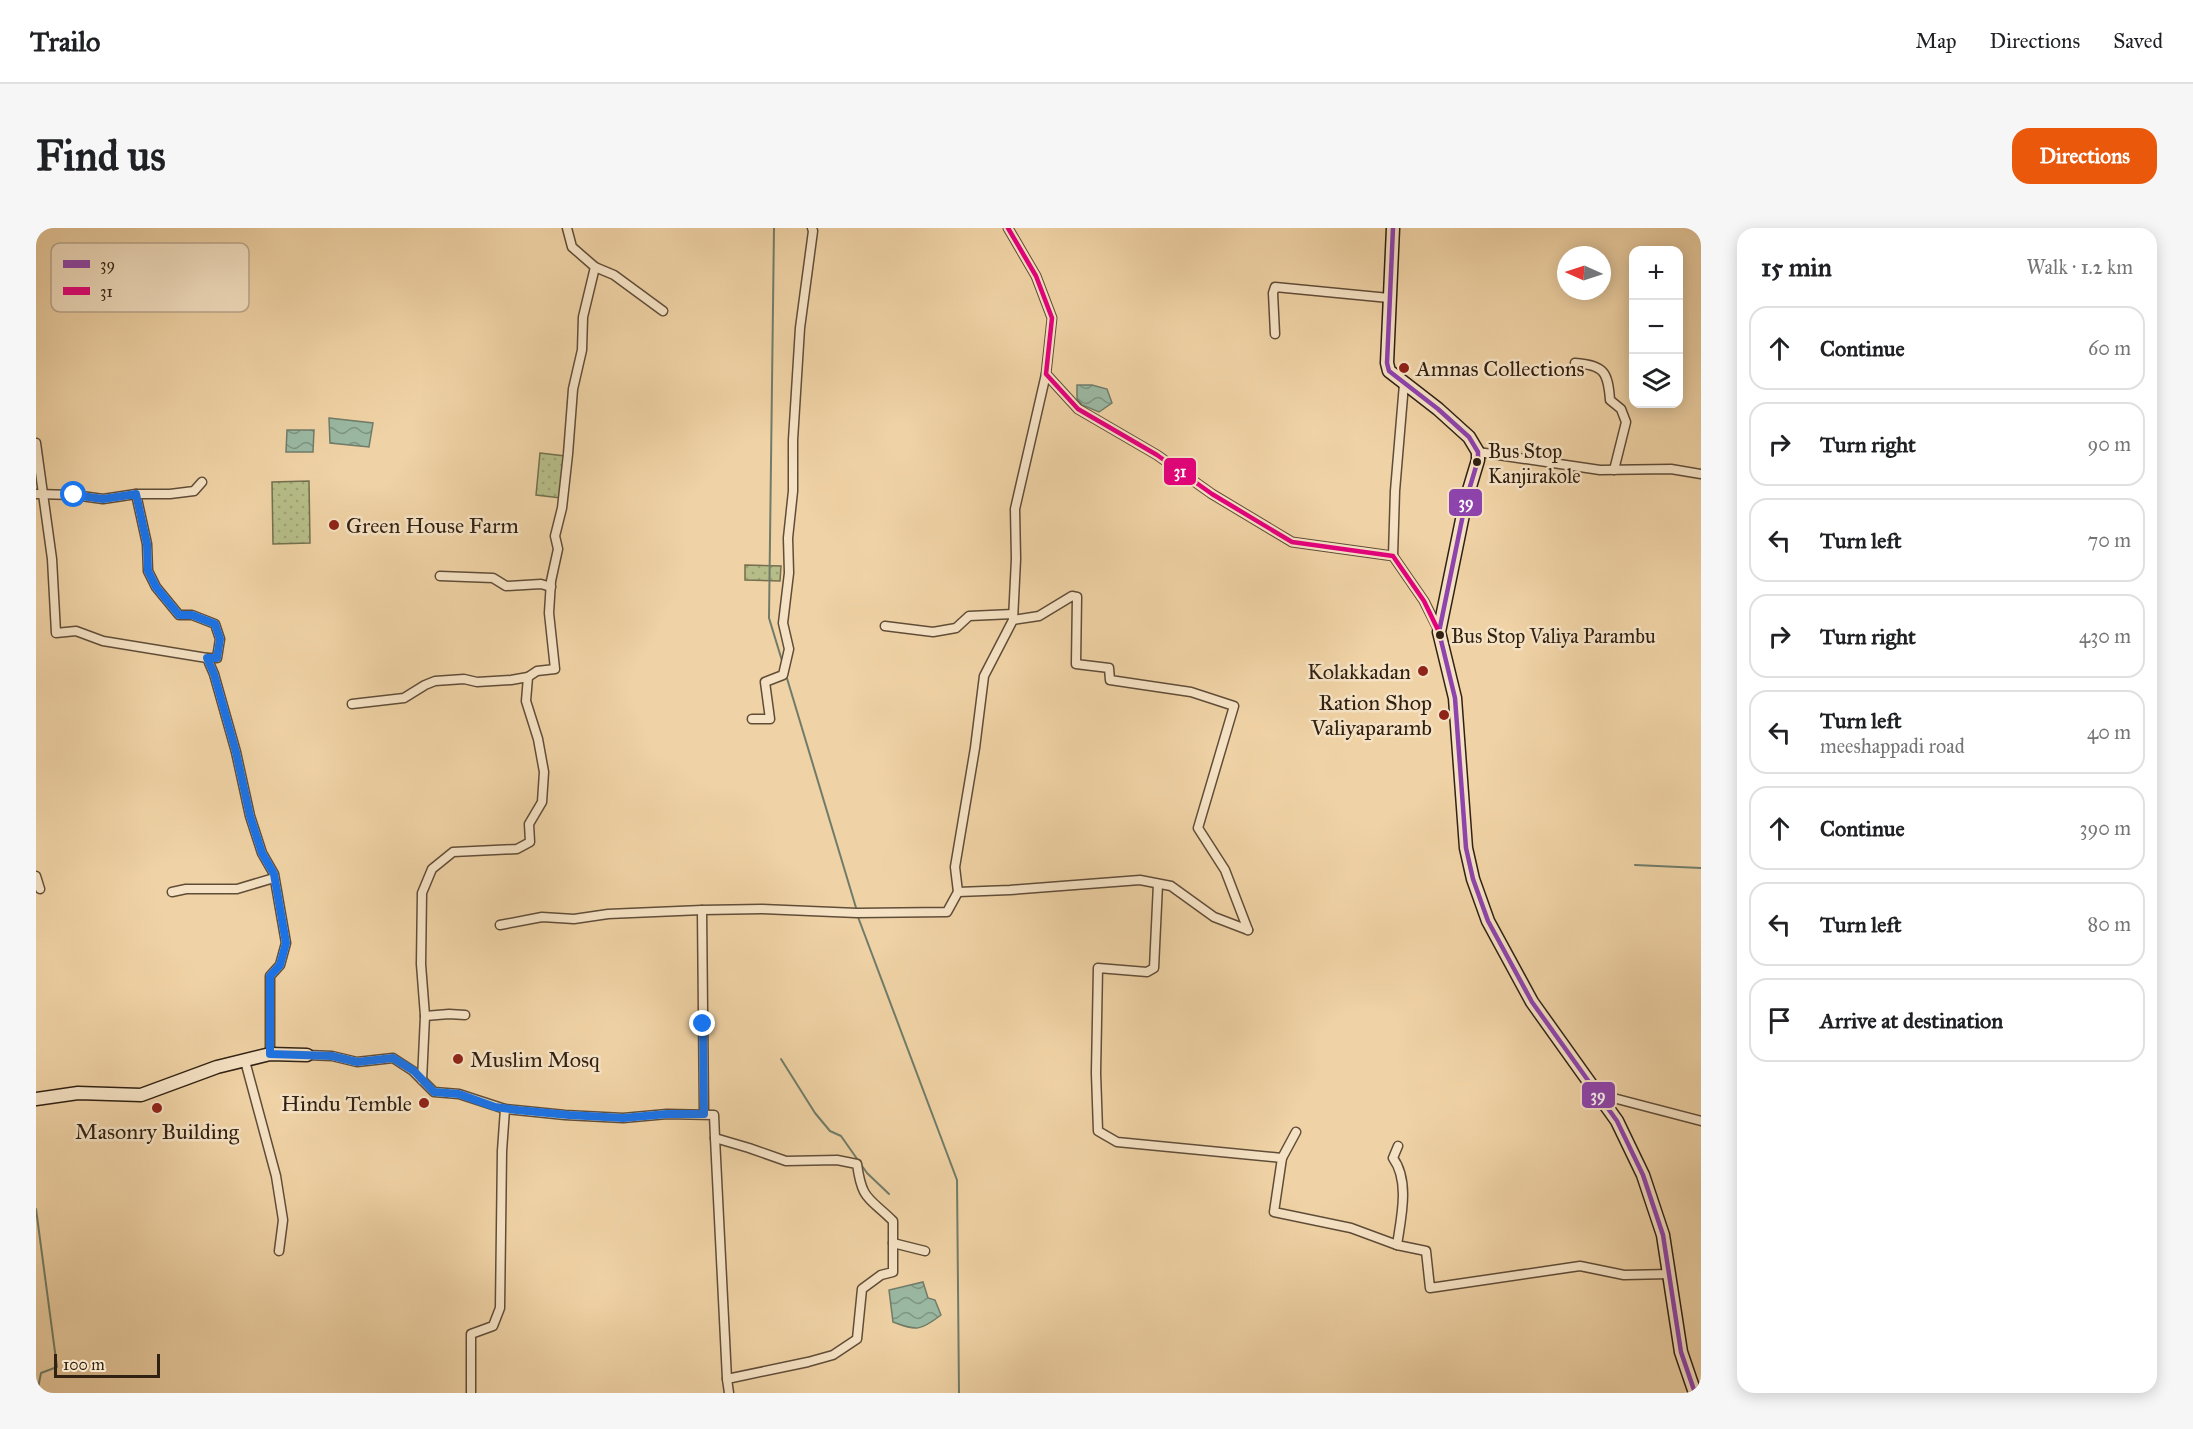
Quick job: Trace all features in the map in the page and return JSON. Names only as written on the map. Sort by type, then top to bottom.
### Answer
[{"type":"main road","points":[[1393,228],[1389,298],[1389,371],[1438,409],[1461,430],[1478,452],[1439,632],[1455,698],[1466,848],[1473,879],[1488,921],[1532,1002],[1617,1121],[1643,1175],[1663,1235],[1681,1352],[1695,1393]]},
{"type":"main road","points":[[36,1100],[78,1093],[141,1095],[217,1067],[270,1054],[307,1054]]},
{"type":"street","points":[[567,228],[572,247],[596,267],[614,275],[663,311]]},
{"type":"street","points":[[752,719],[770,719],[765,682],[783,675],[789,649],[783,622],[789,573],[788,538],[794,491],[793,440],[800,328],[812,228]]},
{"type":"street","points":[[500,925],[542,916],[574,919],[608,914],[702,910],[762,909],[937,914],[947,912],[958,892],[955,867],[975,748],[984,676],[1013,617],[1016,559],[1015,509],[1046,374],[1052,318],[1036,276],[1008,228]]},
{"type":"street","points":[[352,704],[404,698],[435,681],[511,680],[528,677],[537,671],[555,669],[549,613],[558,549],[555,536],[562,508],[573,389],[582,351],[583,316],[596,267]]},
{"type":"street","points":[[1275,334],[1273,293],[1275,287],[1389,298]]},
{"type":"street","points":[[1575,363],[1589,364],[1599,368],[1608,380],[1610,400],[1621,409],[1626,422],[1614,470]]},
{"type":"street","points":[[1046,374],[1078,409],[1157,455],[1212,494],[1292,542],[1393,556]]},
{"type":"street","points":[[1404,384],[1395,491],[1393,556],[1424,601],[1439,632]]},
{"type":"street","points":[[36,443],[40,494],[52,559],[56,633],[76,632],[103,641],[217,658],[220,639],[215,624],[192,615],[179,615],[156,587],[148,571],[147,544],[136,494]]},
{"type":"street","points":[[1478,452],[1600,470],[1671,469],[1701,474]]},
{"type":"street","points":[[40,494],[103,499],[136,494],[194,491],[202,482]]},
{"type":"street","points":[[440,576],[494,578],[506,586],[541,584],[551,587]]},
{"type":"street","points":[[885,626],[933,633],[956,628],[969,616],[1039,616],[1072,597],[1077,597],[1076,664],[1109,668],[1110,680],[1191,692],[1234,706],[1198,828],[1225,870],[1248,930],[1214,916],[1172,886],[1140,880],[958,892]]},
{"type":"street","points":[[207,658],[214,674],[236,752],[250,816],[262,853],[274,878],[286,943],[280,965],[270,976],[270,1054]]},
{"type":"street","points":[[422,1080],[425,1016],[421,964],[422,893],[432,869],[453,852],[517,849],[530,842],[529,824],[542,802],[544,772],[538,739],[526,700],[528,677]]},
{"type":"street","points":[[36,876],[40,889]]},
{"type":"street","points":[[172,892],[186,889],[237,889],[274,878]]},
{"type":"street","points":[[1158,884],[1154,968],[1147,972],[1098,968],[1096,1073],[1098,1131],[1117,1142],[1282,1158]]},
{"type":"street","points":[[702,910],[704,1114]]},
{"type":"street","points":[[425,1016],[465,1015]]},
{"type":"street","points":[[307,1054],[332,1056],[357,1062],[393,1058],[414,1071],[434,1092],[459,1094],[505,1108],[623,1118],[667,1114],[714,1115],[729,1393]]},
{"type":"street","points":[[245,1061],[276,1176],[283,1220],[279,1251]]},
{"type":"street","points":[[1598,1094],[1701,1121]]},
{"type":"street","points":[[471,1393],[471,1334],[493,1326],[500,1308],[502,1151],[505,1108]]},
{"type":"street","points":[[1296,1132],[1282,1158],[1274,1212],[1351,1228],[1397,1245],[1426,1251],[1430,1288],[1580,1266],[1624,1275],[1670,1274]]},
{"type":"street","points":[[715,1138],[786,1161],[837,1160],[857,1164],[860,1184],[868,1201],[893,1221],[893,1272],[881,1275],[862,1289],[861,1319],[857,1339],[833,1355],[727,1379]]},
{"type":"street","points":[[1397,1245],[1403,1205],[1401,1168],[1393,1158],[1398,1146]]},
{"type":"street","points":[[893,1243],[925,1251]]},
{"type":"green space","points":[[540,453],[565,456],[561,498],[536,495]]},
{"type":"green space","points":[[309,481],[310,543],[273,544],[272,482]]},
{"type":"green space","points":[[745,565],[781,566],[780,581],[745,580]]},
{"type":"water","points":[[1077,385],[1092,385],[1107,389],[1112,403],[1099,412],[1082,405],[1077,399]]},
{"type":"water","points":[[329,418],[373,423],[369,447],[330,443]]},
{"type":"water","points":[[287,430],[314,430],[313,452],[286,452]]},
{"type":"water","points":[[923,1282],[928,1298],[935,1300],[941,1315],[918,1328],[893,1322],[889,1290]]},
{"type":"waterway","points":[[774,228],[769,618],[783,664]]},
{"type":"waterway","points":[[786,675],[857,911]]},
{"type":"waterway","points":[[1635,865],[1701,868]]},
{"type":"waterway","points":[[858,917],[957,1180],[959,1393]]},
{"type":"waterway","points":[[781,1059],[815,1113],[830,1131],[841,1136],[867,1173],[889,1194]]},
{"type":"waterway","points":[[36,1209],[57,1367],[41,1373],[37,1393]]},
{"type":"transit line","name":"31","points":[[1008,228],[1036,276],[1052,318],[1046,374],[1078,409],[1157,455],[1212,494],[1292,542],[1393,556],[1424,601],[1439,632]]},
{"type":"transit line","name":"39","points":[[1393,228],[1387,363],[1389,371],[1438,409],[1469,437],[1478,452],[1439,632],[1455,698],[1466,848],[1473,879],[1488,921],[1532,1002],[1617,1121],[1643,1175],[1663,1235],[1681,1352],[1695,1393]]},
{"type":"place","name":"Amnas Collections","points":[[1404,368]]},
{"type":"place","name":"Bus Stop Kanjirakole","points":[[1477,462]]},
{"type":"place","name":"Green House Farm","points":[[334,525]]},
{"type":"place","name":"Bus Stop Valiya Parambu","points":[[1440,635]]},
{"type":"place","name":"Kolakkadan","points":[[1423,671]]},
{"type":"place","name":"Ration Shop Valiyaparamb","points":[[1444,715]]},
{"type":"place","name":"Muslim Mosq","points":[[458,1059]]},
{"type":"place","name":"Hindu Temble","points":[[424,1103]]},
{"type":"place","name":"Masonry Building","points":[[157,1108]]},
{"type":"route","points":[[74,495],[103,499],[136,494],[147,544],[148,571],[156,587],[179,615],[192,615],[215,624],[220,639],[217,658],[207,658],[214,674],[236,752],[250,816],[262,853],[274,874],[286,943],[280,965],[270,976],[270,1054],[332,1056],[357,1062],[393,1058],[414,1071],[434,1092],[459,1094],[495,1107],[623,1118],[638,1115],[704,1114],[703,1024]]}]
